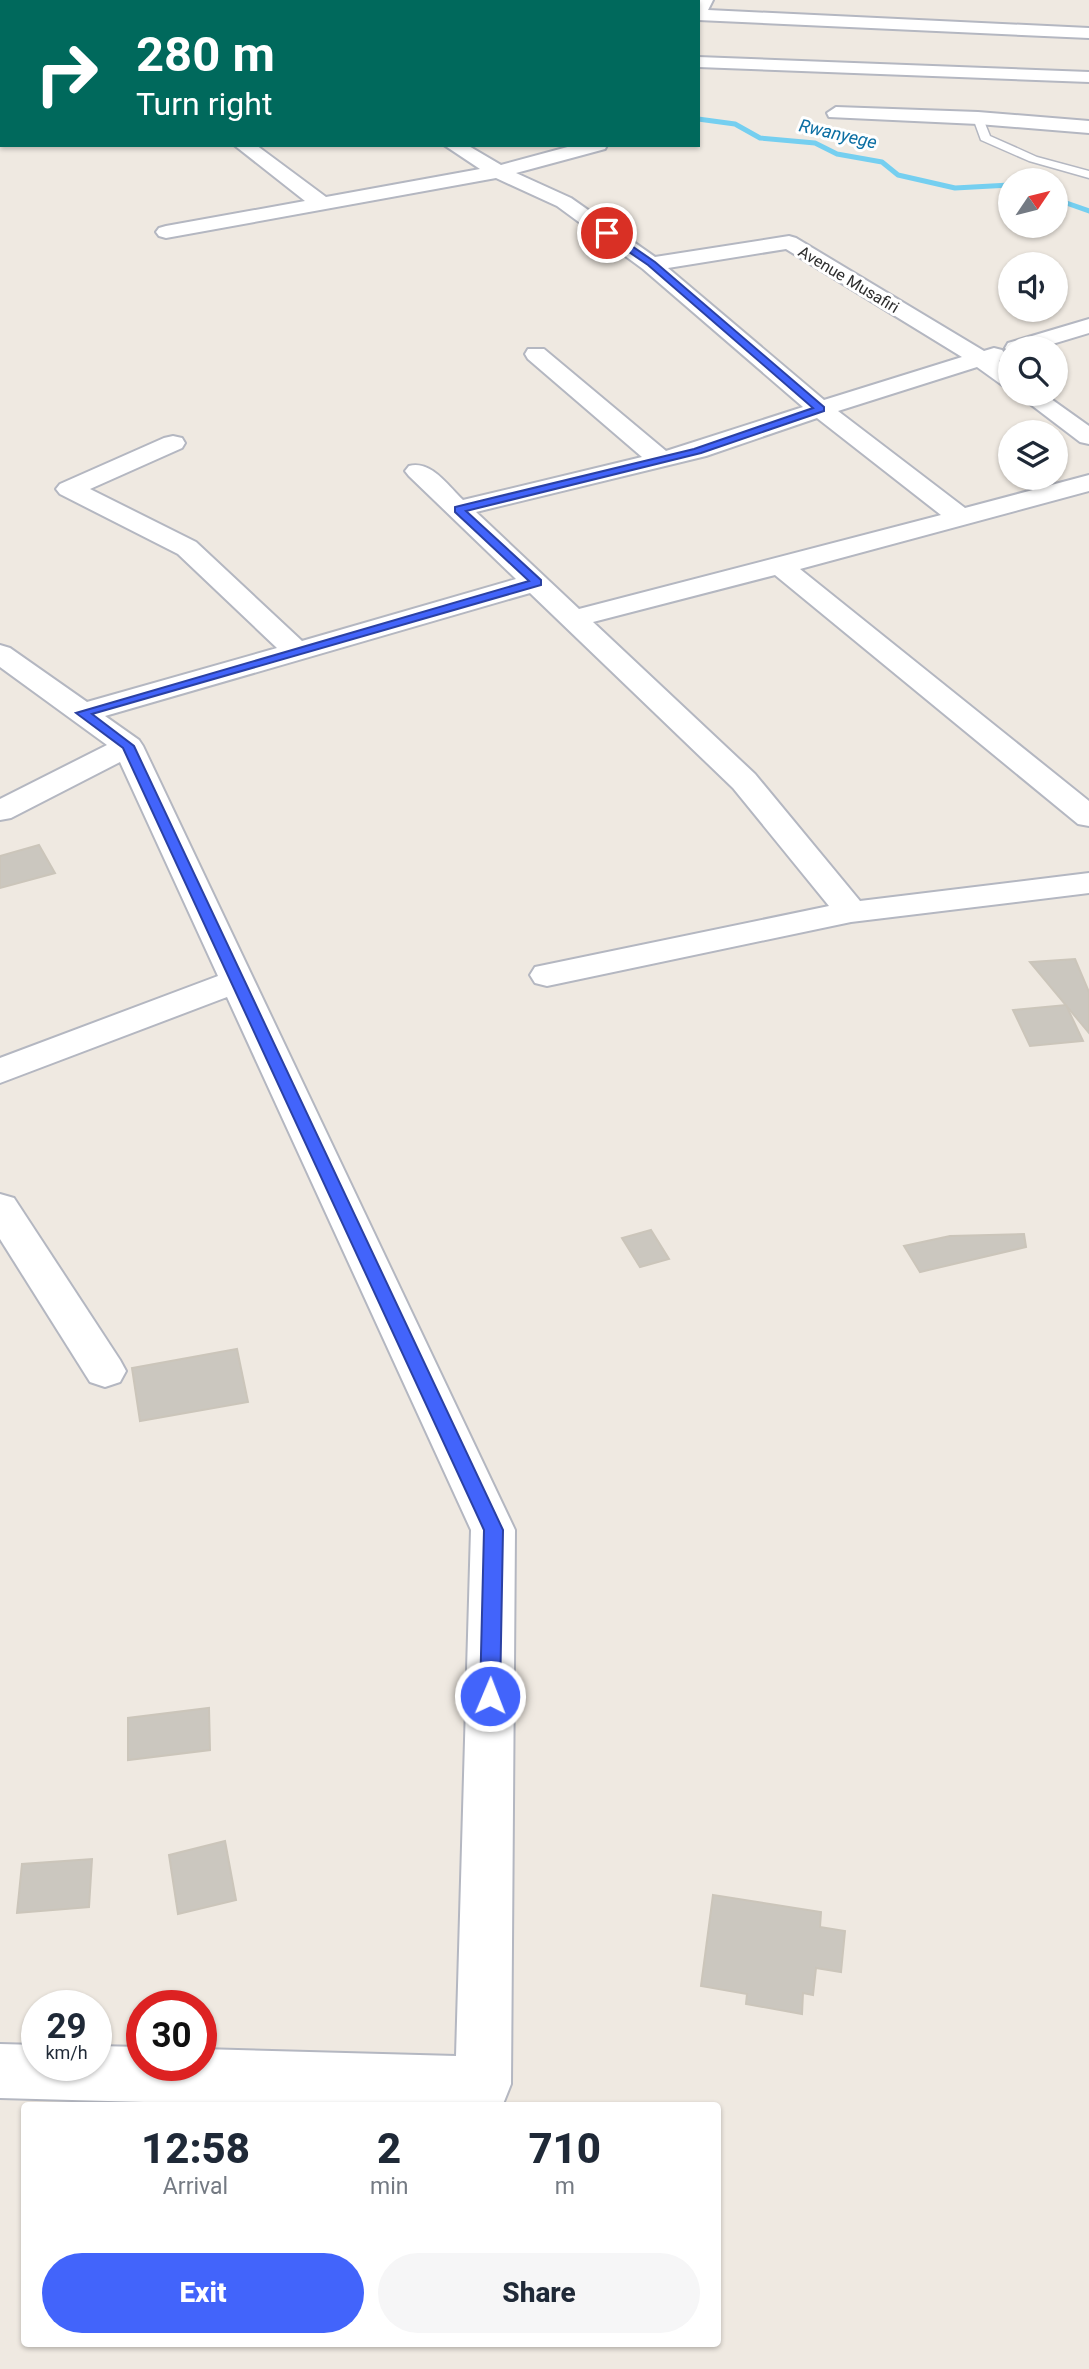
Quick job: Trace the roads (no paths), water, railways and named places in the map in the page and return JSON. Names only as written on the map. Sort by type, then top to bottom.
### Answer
[{"type":"street","points":[[975,9],[978,29],[975,72]]},
{"type":"street","points":[[700,15],[1089,33]]},
{"type":"street","points":[[700,62],[1089,77]]},
{"type":"street","points":[[836,113],[978,118],[1089,127]]},
{"type":"street","points":[[246,147],[322,204]]},
{"type":"street","points":[[456,147],[498,172],[564,202],[652,264],[820,409],[961,518]]},
{"type":"street","points":[[166,232],[498,172],[591,147]]},
{"type":"street","name":"Avenue Musafiri","points":[[652,264],[789,242],[998,371]]},
{"type":"street","points":[[1056,336],[1089,326]]},
{"type":"street","points":[[536,354],[661,460]]},
{"type":"street","points":[[458,509],[698,451],[903,381],[998,354]]},
{"type":"street","points":[[1046,406],[1089,437]]},
{"type":"street","points":[[173,443],[69,489],[187,548],[297,651]]},
{"type":"street","points":[[418,471],[744,781],[851,912]]},
{"type":"street","points":[[574,618],[1089,483]]},
{"type":"street","points":[[780,566],[1089,817]]},
{"type":"street","points":[[82,713],[537,582]]},
{"type":"street","points":[[0,654],[128,746],[493,1530],[483,2084],[0,2071]]},
{"type":"street","points":[[0,811],[128,746]]},
{"type":"street","points":[[547,975],[851,912],[1089,883]]},
{"type":"street","points":[[0,1071],[237,981]]},
{"type":"street","points":[[6,1230],[104,1371]]},
{"type":"lane","points":[[978,118],[985,138],[1033,159],[1089,175]]},
{"type":"waterway","name":"Rwanyege","points":[[700,119],[735,124],[760,138],[815,143],[837,154],[882,162],[898,175],[955,188],[998,186]]},
{"type":"waterway","name":"Rwanyege","points":[[1068,204],[1089,211]]}]
